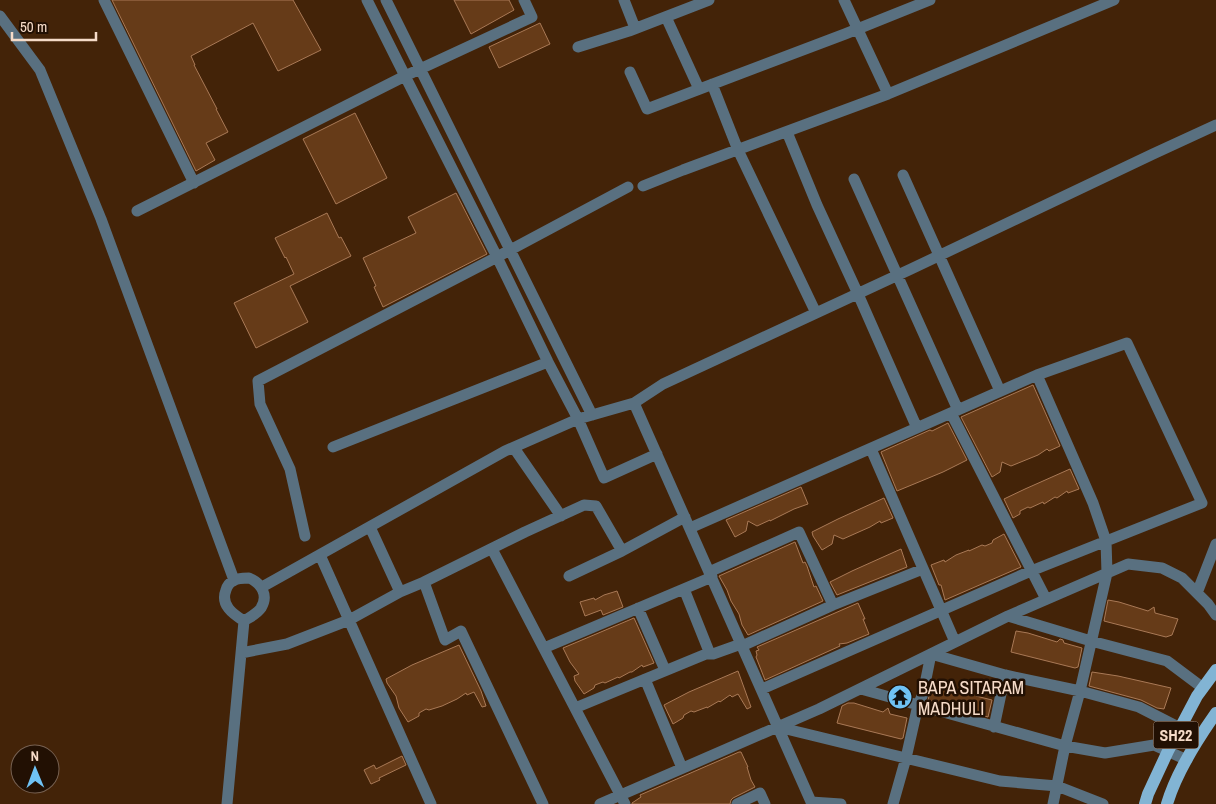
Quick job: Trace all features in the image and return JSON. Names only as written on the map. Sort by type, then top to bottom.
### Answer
[{"type":"main road","name":"SH22","points":[[1145,804],[1180,728],[1197,696],[1216,670]]},
{"type":"main road","name":"SH22","points":[[1167,804],[1171,788],[1201,734],[1216,713]]},
{"type":"street","points":[[104,0],[194,183]]},
{"type":"street","points":[[367,0],[578,419],[604,478],[657,454]]},
{"type":"street","points":[[386,0],[592,415]]},
{"type":"street","points":[[137,210],[405,76],[532,17],[524,0]]},
{"type":"street","points":[[624,0],[635,28]]},
{"type":"street","points":[[578,47],[709,0]]},
{"type":"street","points":[[844,0],[888,94]]},
{"type":"street","points":[[630,72],[647,109],[930,0]]},
{"type":"street","points":[[643,186],[888,94],[1114,0]]},
{"type":"street","points":[[0,16],[40,70],[101,219],[234,580]]},
{"type":"street","points":[[666,17],[698,89]]},
{"type":"street","points":[[712,84],[738,150],[816,313]]},
{"type":"street","points":[[262,587],[514,448],[578,419],[634,403],[662,384],[1216,125]]},
{"type":"street","points":[[787,132],[817,205],[917,428]]},
{"type":"street","points":[[903,174],[1000,391]]},
{"type":"street","points":[[854,179],[898,275],[955,412],[1046,600]]},
{"type":"street","points":[[305,536],[290,469],[260,404],[258,381],[497,257],[628,186]]},
{"type":"street","points":[[690,528],[1037,375],[1127,343],[1202,503],[1031,571],[762,689]]},
{"type":"street","points":[[333,447],[548,362]]},
{"type":"street","points":[[1037,375],[1093,503],[1106,541],[1107,573],[1080,691],[1065,746],[1053,804]]},
{"type":"street","points":[[634,403],[812,803],[841,804]]},
{"type":"street","points":[[514,448],[561,516]]},
{"type":"street","points":[[871,449],[955,642]]},
{"type":"street","points":[[241,653],[287,644],[349,620],[400,592],[584,505],[596,506],[622,551]]},
{"type":"street","points":[[569,576],[622,551],[685,517]]},
{"type":"street","points":[[370,527],[400,592]]},
{"type":"street","points":[[544,648],[684,588],[799,532],[833,605]]},
{"type":"street","points":[[1197,593],[1216,544]]},
{"type":"street","points":[[492,549],[623,799]]},
{"type":"street","points":[[320,555],[431,804]]},
{"type":"street","points":[[600,804],[623,799],[682,768],[819,709],[1008,616],[1128,564],[1162,568],[1182,578],[1208,604],[1216,615]]},
{"type":"street","points":[[575,708],[706,654],[742,645],[833,605],[923,570]]},
{"type":"street","points":[[227,804],[244,621],[260,609],[264,602],[262,587],[256,581],[249,578],[234,580],[228,585],[224,600],[227,608],[244,621]]},
{"type":"street","points":[[424,582],[445,640],[461,631],[543,804]]},
{"type":"street","points":[[684,588],[710,654]]},
{"type":"street","points":[[638,608],[665,670]]},
{"type":"street","points":[[1008,616],[1091,642],[1167,661],[1203,688]]},
{"type":"street","points":[[931,654],[1006,675],[1080,691],[1139,707],[1180,728]]},
{"type":"street","points":[[893,804],[931,654]]},
{"type":"street","points":[[994,727],[1006,675]]},
{"type":"street","points":[[645,679],[682,768]]},
{"type":"street","points":[[861,689],[1065,746],[1105,753],[1154,745],[1187,760]]},
{"type":"street","points":[[778,727],[1000,781],[1057,786],[1103,804]]},
{"type":"street","points":[[736,804],[760,793],[765,804]]},
{"type":"building","points":[[112,0],[293,0],[321,50],[278,71],[253,23],[191,56],[228,132],[206,143],[215,160],[196,171]]},
{"type":"building","points":[[454,0],[509,0],[514,10],[471,34]]},
{"type":"building","points":[[540,23],[550,44],[499,68],[489,47]]},
{"type":"building","points":[[355,113],[387,178],[336,204],[303,139]]},
{"type":"building","points":[[456,193],[487,254],[383,307],[363,258],[416,233],[408,217]]},
{"type":"building","points":[[327,213],[339,238],[341,237],[351,256],[290,286],[308,322],[256,348],[234,303],[294,274],[275,238]]},
{"type":"building","points":[[1033,385],[1060,446],[1049,451],[1047,449],[1038,455],[1011,466],[1002,462],[1000,472],[992,477],[961,417]]},
{"type":"building","points":[[948,423],[967,460],[897,491],[881,452]]},
{"type":"building","points":[[1070,469],[1079,489],[1068,493],[1067,491],[1044,504],[1043,502],[1030,508],[1028,507],[1020,511],[1020,514],[1013,518],[1004,499]]},
{"type":"building","points":[[801,487],[808,504],[757,526],[748,521],[746,531],[735,537],[726,520]]},
{"type":"building","points":[[884,498],[893,518],[881,523],[880,521],[843,539],[834,535],[832,544],[822,550],[812,532]]},
{"type":"building","points":[[1004,534],[1021,567],[945,600],[941,585],[939,585],[931,565],[944,560],[945,562],[956,555],[982,545],[985,546]]},
{"type":"building","points":[[795,542],[803,563],[805,562],[807,566],[814,587],[816,586],[823,601],[748,635],[719,576]]},
{"type":"building","points":[[901,549],[907,567],[837,595],[830,582]]},
{"type":"building","points":[[617,591],[623,607],[603,615],[601,610],[585,616],[580,602],[594,598],[595,600]]},
{"type":"building","points":[[1108,600],[1148,611],[1154,607],[1155,613],[1178,619],[1172,635],[1166,637],[1104,621]]},
{"type":"building","points":[[858,603],[869,634],[847,643],[839,644],[840,646],[765,680],[756,657],[756,651],[759,650],[757,647]]},
{"type":"building","points":[[634,618],[654,663],[643,667],[642,665],[619,678],[595,685],[594,688],[584,694],[575,681],[574,676],[579,674],[563,648]]},
{"type":"building","points":[[1016,631],[1057,642],[1060,639],[1064,643],[1082,648],[1078,667],[1075,668],[1011,652]]},
{"type":"building","points":[[459,645],[486,706],[482,707],[474,692],[467,695],[466,693],[442,706],[429,710],[426,709],[419,713],[419,716],[408,722],[399,708],[396,696],[386,679],[412,665]]},
{"type":"building","points":[[738,671],[751,707],[747,709],[738,694],[732,697],[730,695],[707,708],[694,712],[691,711],[673,724],[664,705]]},
{"type":"building","points":[[1092,672],[1171,688],[1164,709],[1157,708],[1141,700],[1089,686]]},
{"type":"building","points":[[932,685],[940,685],[969,694],[975,690],[976,696],[992,700],[988,717],[928,700]]},
{"type":"building","points":[[848,703],[883,712],[888,708],[890,714],[907,718],[903,738],[837,723],[842,706]]},
{"type":"building","points":[[741,752],[748,767],[755,787],[733,798],[730,804],[632,804],[641,797],[640,795]]},
{"type":"building","points":[[402,756],[406,765],[371,784],[364,770],[374,765],[376,769]]},
{"type":"place","name":"BAPA SITARAM MADHULI","points":[[900,697]]}]
